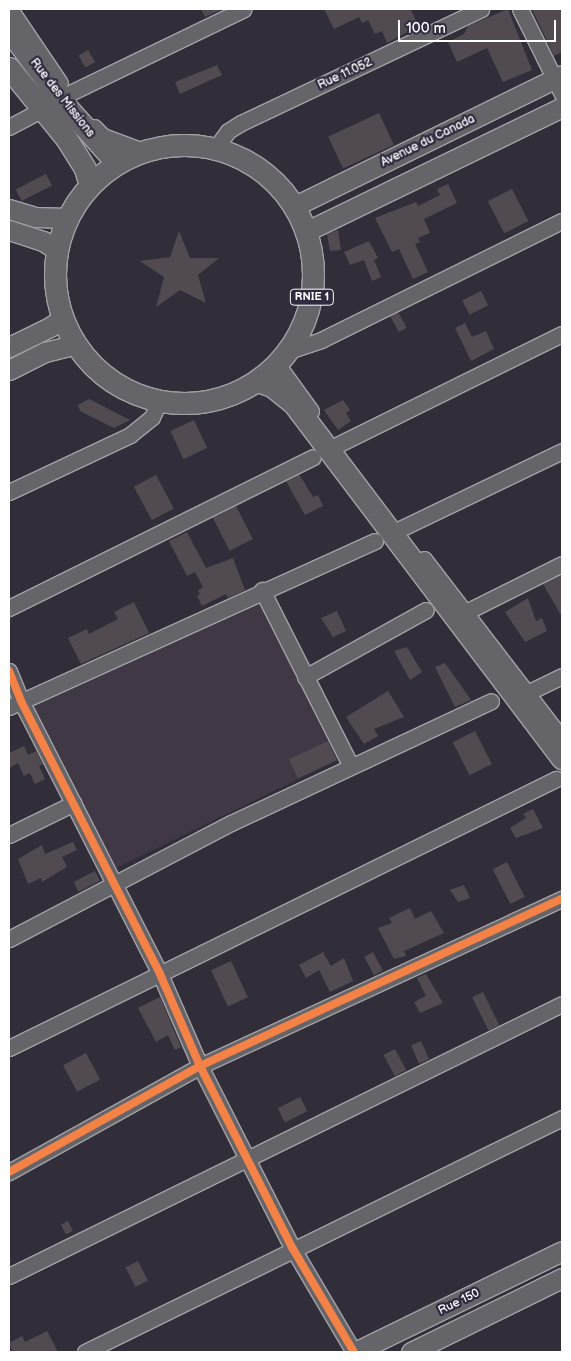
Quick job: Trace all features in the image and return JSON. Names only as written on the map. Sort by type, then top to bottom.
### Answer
[{"type":"highway","name":"Rue des Missions","points":[[14,15],[62,102],[117,163]]},
{"type":"highway","name":"Rue des Missions","points":[[9,68],[76,153],[90,186]]},
{"type":"highway","name":"RNIE 1","points":[[179,145],[216,149],[260,170],[294,206],[307,231],[314,264],[312,298],[305,322],[283,357],[257,381],[209,400],[160,400],[133,392],[112,380],[90,362],[76,344],[63,318],[56,287],[57,250],[67,218],[90,186],[117,163],[143,151],[179,145]]},
{"type":"highway","points":[[257,381],[272,386],[294,404],[562,758]]},
{"type":"main road","name":"Avenue du Canada","points":[[294,206],[560,83]]},
{"type":"main road","points":[[307,231],[562,107]]},
{"type":"main road","points":[[9,209],[36,217],[67,218]]},
{"type":"main road","points":[[13,234],[43,240],[57,250]]},
{"type":"main road","points":[[9,347],[50,327],[63,318]]},
{"type":"main road","points":[[9,370],[45,352],[76,344]]},
{"type":"main road","name":"Rue 150","points":[[355,1352],[562,1252]]},
{"type":"main road","name":"Rue 150","points":[[411,1352],[562,1278]]},
{"type":"street","points":[[68,94],[244,9]]},
{"type":"street","name":"Rue 11.052","points":[[216,149],[228,131],[241,123],[481,9]]},
{"type":"street","points":[[520,9],[560,83]]},
{"type":"street","points":[[14,15],[68,94],[103,136],[143,151]]},
{"type":"street","points":[[9,127],[43,110]]},
{"type":"street","points":[[562,221],[283,357],[336,446],[466,612],[562,739]]},
{"type":"street","points":[[336,446],[562,334]]},
{"type":"street","points":[[9,492],[130,435],[152,417],[160,400]]},
{"type":"street","points":[[400,529],[562,451]]},
{"type":"street","points":[[9,608],[312,458]]},
{"type":"street","points":[[15,704],[109,664],[262,590],[375,540]]},
{"type":"street","points":[[466,612],[562,564]]},
{"type":"street","points":[[262,590],[350,764]]},
{"type":"street","points":[[305,677],[426,610]]},
{"type":"street","points":[[9,671],[15,704],[74,803],[160,974],[200,1066],[293,1249],[355,1352]]},
{"type":"street","points":[[527,693],[562,676]]},
{"type":"street","points":[[9,939],[113,883],[350,764],[491,701]]},
{"type":"street","points":[[9,1048],[556,779]]},
{"type":"street","points":[[9,835],[74,803]]},
{"type":"street","points":[[9,1172],[200,1066],[562,899]]},
{"type":"street","points":[[9,1276],[247,1156],[562,1004]]},
{"type":"street","points":[[85,1352],[562,1118]]},
{"type":"shaded area","points":[[256,594],[337,760],[112,870],[31,704]]},
{"type":"building","points":[[201,9],[223,9],[205,17]]},
{"type":"building","points":[[324,9],[410,9],[419,26],[387,43],[382,31],[375,34],[368,20],[362,23],[359,17],[334,29]]},
{"type":"building","points":[[508,9],[532,70],[503,82],[487,48],[457,62],[448,42],[464,34],[468,26]]},
{"type":"building","points":[[532,9],[562,9],[562,52],[554,56]]},
{"type":"building","points":[[88,50],[95,62],[85,68],[78,56]]},
{"type":"building","points":[[217,65],[222,75],[180,94],[175,82]]},
{"type":"building","points":[[379,113],[394,145],[343,168],[328,137]]},
{"type":"building","points":[[46,174],[52,186],[22,201],[16,189]]},
{"type":"building","points":[[448,184],[457,203],[424,219],[430,233],[418,238],[420,242],[415,244],[428,272],[413,279],[399,249],[392,252],[375,218],[416,202],[418,206],[440,195],[437,189]]},
{"type":"building","points":[[512,189],[528,221],[504,233],[488,201]]},
{"type":"building","points":[[338,230],[341,250],[330,251],[327,234]]},
{"type":"building","points":[[179,231],[190,258],[219,258],[198,275],[206,303],[180,290],[156,307],[164,277],[140,261],[170,257]]},
{"type":"building","points":[[369,241],[378,258],[374,260],[381,277],[372,281],[364,260],[350,265],[344,252]]},
{"type":"building","points":[[481,291],[488,305],[470,315],[462,301]]},
{"type":"building","points":[[398,312],[407,328],[399,332],[390,316]]},
{"type":"building","points":[[465,323],[472,337],[486,331],[494,349],[471,361],[455,328]]},
{"type":"building","points":[[89,399],[130,420],[114,428],[80,411],[78,405]]},
{"type":"building","points":[[343,400],[350,410],[346,413],[351,421],[338,430],[324,410]]},
{"type":"building","points":[[194,420],[207,448],[184,459],[170,431]]},
{"type":"building","points":[[299,474],[313,497],[318,495],[323,506],[305,515],[286,481]]},
{"type":"building","points":[[156,475],[174,509],[152,520],[134,487]]},
{"type":"building","points":[[236,506],[253,539],[230,551],[213,518]]},
{"type":"building","points":[[187,532],[206,568],[233,558],[245,590],[228,598],[226,594],[202,606],[197,596],[200,594],[198,590],[203,587],[195,572],[187,576],[169,541]]},
{"type":"building","points":[[562,574],[562,617],[543,584]]},
{"type":"building","points":[[528,598],[536,621],[542,618],[547,631],[525,642],[505,612]]},
{"type":"building","points":[[134,602],[149,633],[81,664],[68,638],[87,629],[89,634],[118,619],[114,612]]},
{"type":"building","points":[[337,611],[346,631],[333,637],[321,618]]},
{"type":"building","points":[[407,647],[422,672],[410,680],[394,651]]},
{"type":"building","points":[[445,663],[471,700],[455,707],[435,667]]},
{"type":"building","points":[[388,691],[404,717],[374,729],[378,736],[364,744],[346,717]]},
{"type":"building","points":[[475,731],[492,764],[470,775],[453,742]]},
{"type":"building","points":[[328,741],[337,760],[298,778],[289,759]]},
{"type":"building","points":[[24,746],[28,755],[36,751],[43,764],[39,766],[45,779],[35,784],[30,773],[24,776],[18,763],[9,768],[9,753]]},
{"type":"building","points":[[533,809],[543,828],[516,838],[510,828],[526,818],[523,814]]},
{"type":"building","points":[[73,842],[77,850],[62,857],[67,867],[42,882],[41,878],[28,884],[18,859],[42,845],[45,854]]},
{"type":"building","points":[[507,862],[525,897],[510,904],[493,869]]},
{"type":"building","points":[[95,871],[100,881],[79,892],[74,882]]},
{"type":"building","points":[[464,885],[470,898],[458,902],[450,890]]},
{"type":"building","points":[[410,908],[415,919],[431,911],[444,933],[404,951],[406,956],[394,959],[378,928],[392,923],[389,918]]},
{"type":"building","points":[[323,952],[331,966],[344,958],[353,981],[330,992],[319,970],[306,978],[299,965]]},
{"type":"building","points":[[373,952],[383,971],[374,975],[364,957]]},
{"type":"building","points":[[231,961],[248,997],[228,1007],[211,970]]},
{"type":"building","points":[[426,974],[443,1003],[420,1013],[414,1002],[426,996],[417,978]]},
{"type":"building","points":[[483,992],[499,1025],[488,1031],[472,997]]},
{"type":"building","points":[[160,997],[181,1047],[175,1050],[168,1035],[156,1042],[138,1008]]},
{"type":"building","points":[[421,1041],[429,1059],[419,1064],[411,1045]]},
{"type":"building","points":[[395,1049],[406,1070],[395,1076],[384,1055]]},
{"type":"building","points":[[86,1053],[100,1079],[77,1092],[63,1065]]},
{"type":"building","points":[[300,1097],[307,1111],[285,1123],[278,1108]]},
{"type":"building","points":[[68,1221],[73,1231],[66,1234],[61,1225]]},
{"type":"building","points":[[138,1261],[148,1281],[136,1287],[126,1267]]},
{"type":"building","points":[[47,1331],[58,1352],[13,1352],[9,1343],[22,1336],[25,1342]]},
{"type":"cycle path","points":[[9,671],[21,701],[160,974],[200,1066],[293,1249],[354,1352]]},
{"type":"cycle path","points":[[9,1172],[200,1066],[562,899]]}]
